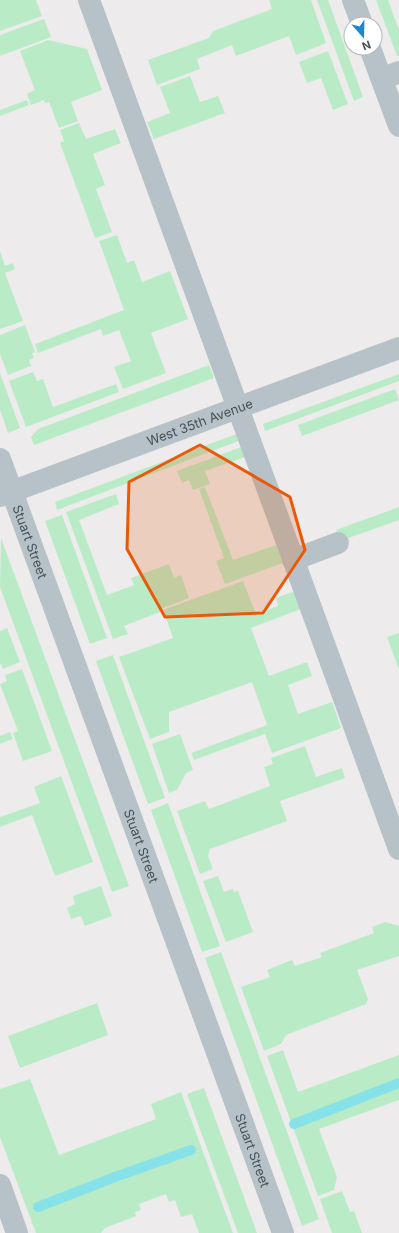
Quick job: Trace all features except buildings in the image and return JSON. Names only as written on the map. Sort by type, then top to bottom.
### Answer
[{"type":"street","points":[[88,0],[399,849]]},
{"type":"street","points":[[353,0],[359,16]]},
{"type":"street","points":[[376,56],[390,75],[399,126]]},
{"type":"street","name":"West 35th Avenue","points":[[6,494],[399,348]]},
{"type":"street","name":"Stuart Street","points":[[0,459],[6,494],[283,1233]]},
{"type":"street","points":[[293,560],[338,543]]},
{"type":"street","points":[[0,1185],[18,1233]]},
{"type":"highlighted area","points":[[200,445],[290,497],[305,550],[263,613],[165,617],[127,549],[129,482]]},
{"type":"green space","points":[[0,0],[36,0],[42,16],[0,31]]},
{"type":"green space","points":[[269,0],[311,0],[326,43],[296,55],[289,36],[236,56],[232,45],[197,59],[200,69],[157,85],[148,60],[209,38],[213,31],[272,9]]},
{"type":"green space","points":[[317,0],[328,0],[343,42],[343,56],[348,56],[363,97],[354,101]]},
{"type":"green space","points":[[376,0],[388,0],[399,30],[399,56],[397,56]]},
{"type":"green space","points":[[44,19],[51,37],[0,56],[0,35]]},
{"type":"green space","points":[[48,40],[87,49],[102,90],[71,102],[78,121],[59,128],[49,102],[45,103],[44,100],[31,105],[27,94],[35,90],[20,51]]},
{"type":"green space","points":[[328,51],[348,104],[333,110],[321,78],[307,83],[299,62]]},
{"type":"green space","points":[[190,76],[200,102],[218,96],[225,113],[154,139],[147,122],[170,113],[160,87]]},
{"type":"green space","points":[[27,100],[29,105],[0,116],[0,110]]},
{"type":"green space","points":[[79,123],[86,139],[115,129],[121,143],[93,154],[105,185],[96,189],[112,232],[95,238],[60,143],[64,141],[60,130]]},
{"type":"green space","points":[[117,235],[127,263],[134,260],[142,282],[170,271],[188,319],[151,333],[166,373],[123,389],[114,367],[131,361],[119,330],[103,336],[101,329],[38,353],[35,344],[124,310],[99,241]]},
{"type":"green space","points":[[0,251],[5,266],[13,263],[15,269],[5,273],[23,321],[0,329]]},
{"type":"green space","points":[[25,325],[35,352],[32,353],[34,358],[29,360],[31,366],[8,375],[0,354],[0,335]]},
{"type":"green space","points":[[209,365],[214,378],[34,445],[31,437],[38,429]]},
{"type":"green space","points":[[33,372],[37,381],[43,379],[53,407],[116,384],[119,392],[26,427],[9,381]]},
{"type":"green space","points":[[0,373],[20,428],[8,433],[0,410]]},
{"type":"green space","points":[[399,374],[399,381],[265,431],[263,424]]},
{"type":"green space","points":[[395,389],[399,400],[302,436],[298,425]]},
{"type":"green space","points":[[239,433],[241,440],[57,510],[55,502]]},
{"type":"green space","points":[[244,446],[248,456],[205,471],[210,484],[193,490],[189,480],[182,483],[177,471]]},
{"type":"green space","points":[[205,487],[233,560],[276,545],[283,563],[225,584],[216,561],[224,558],[199,489]]},
{"type":"green space","points":[[116,494],[119,504],[79,520],[107,595],[134,585],[131,578],[169,564],[174,578],[181,575],[189,598],[160,609],[160,612],[124,626],[128,634],[113,639],[66,512]]},
{"type":"green space","points":[[399,507],[399,520],[340,541],[336,530]]},
{"type":"green space","points":[[62,515],[107,638],[90,644],[45,521]]},
{"type":"green space","points":[[1,538],[129,886],[112,892],[0,587]]},
{"type":"green space","points":[[243,581],[256,614],[278,606],[276,598],[295,591],[301,609],[251,628],[269,676],[307,662],[312,676],[288,685],[298,714],[332,702],[341,728],[272,753],[265,734],[194,760],[191,753],[267,725],[252,682],[169,712],[169,732],[150,739],[119,657],[173,638],[163,610]]},
{"type":"green space","points":[[7,628],[20,662],[3,669],[0,664],[0,631]]},
{"type":"green space","points":[[399,633],[399,670],[387,637]]},
{"type":"green space","points":[[113,655],[165,798],[148,804],[96,661]]},
{"type":"green space","points":[[22,669],[52,751],[23,761],[13,733],[18,731],[0,684],[7,681],[5,675]]},
{"type":"green space","points":[[10,732],[13,739],[0,744],[0,736]]},
{"type":"green space","points":[[180,734],[193,770],[186,773],[177,790],[169,793],[152,744]]},
{"type":"green space","points":[[305,746],[316,777],[342,768],[345,778],[280,801],[287,821],[210,849],[208,856],[213,869],[200,874],[177,811],[205,801],[209,809],[270,786],[264,767],[273,764],[271,758]]},
{"type":"green space","points":[[61,776],[93,862],[55,876],[32,815],[0,827],[0,817],[40,803],[34,787]]},
{"type":"green space","points":[[168,803],[220,946],[202,952],[151,810]]},
{"type":"green space","points":[[218,876],[224,892],[233,889],[234,892],[238,891],[253,932],[226,942],[203,881]]},
{"type":"green space","points":[[101,886],[112,916],[85,926],[81,916],[71,919],[67,908],[75,904],[73,896]]},
{"type":"green space","points":[[385,922],[399,926],[399,956],[357,970],[368,999],[366,1004],[286,1035],[281,1044],[264,1051],[241,987],[270,977],[267,970],[292,960],[295,966],[322,957],[320,953],[374,933],[372,927]]},
{"type":"green space","points":[[221,952],[319,1219],[302,1226],[205,958]]},
{"type":"green space","points":[[97,1003],[108,1035],[20,1068],[8,1036]]},
{"type":"green space","points":[[283,1050],[298,1092],[399,1055],[399,1100],[319,1129],[337,1177],[334,1190],[318,1196],[267,1056]]},
{"type":"green space","points":[[30,1079],[59,1155],[156,1119],[151,1104],[181,1092],[233,1233],[199,1233],[192,1214],[181,1217],[175,1200],[169,1202],[166,1194],[139,1204],[141,1210],[135,1212],[136,1216],[105,1228],[101,1233],[36,1233],[0,1137],[0,1089]]},
{"type":"green space","points":[[204,1088],[257,1233],[238,1233],[187,1094]]},
{"type":"green space","points":[[342,1191],[350,1212],[354,1211],[362,1233],[332,1233],[320,1199]]},
{"type":"waterway","points":[[294,1124],[399,1083]]},
{"type":"waterway","points":[[38,1207],[115,1177],[191,1150]]}]
